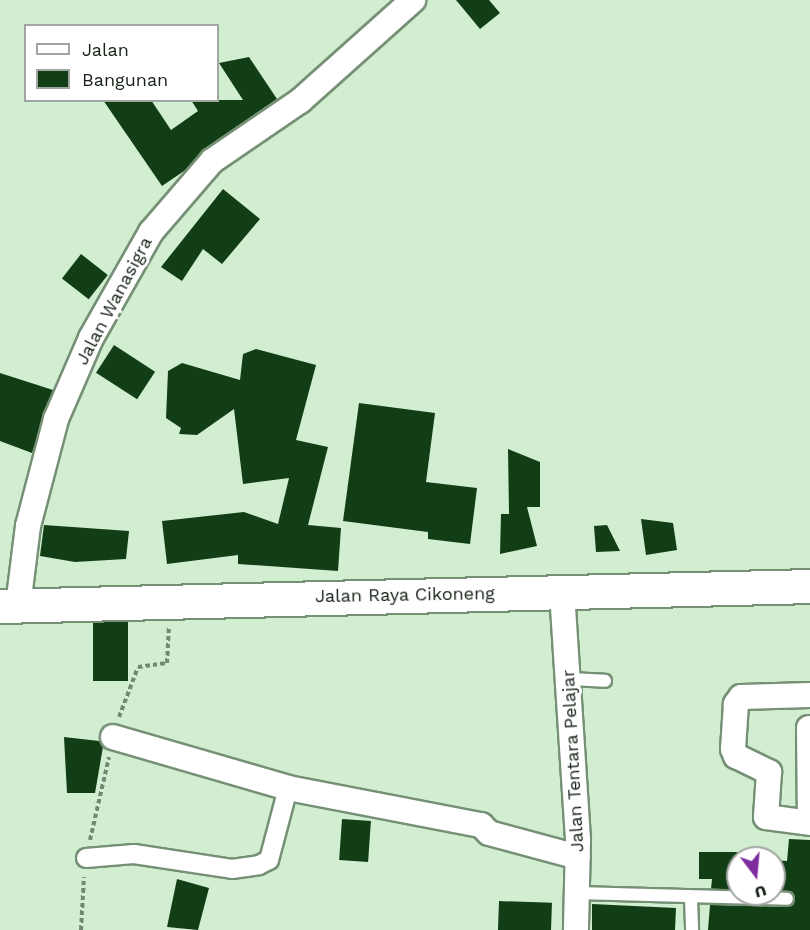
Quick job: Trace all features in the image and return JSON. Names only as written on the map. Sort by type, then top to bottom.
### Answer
[{"type":"highway","name":"Jalan Raya Cikoneng","points":[[9,606],[170,600],[810,586]]},
{"type":"street","name":"Jalan Wanasigra","points":[[9,606],[56,419],[91,338],[151,232],[212,161],[309,94],[413,0]]},
{"type":"street","name":"Jalan Tentara Pelajar","points":[[562,592],[570,679],[578,857],[576,930]]},
{"type":"street","points":[[809,728],[810,822],[766,817],[769,772],[736,756],[733,749],[736,704],[741,697],[810,695]]},
{"type":"street","points":[[113,737],[288,788],[481,825],[489,833],[578,857]]},
{"type":"street","points":[[86,858],[134,854],[232,869],[259,865],[269,860],[288,788]]},
{"type":"lane","points":[[570,679],[605,681]]},
{"type":"lane","points":[[577,893],[787,899]]},
{"type":"lane","points":[[692,898],[692,930]]},
{"type":"path","points":[[81,930],[86,858],[113,737],[138,667],[167,663],[170,600]]},
{"type":"building","points":[[456,0],[489,0],[500,13],[480,29]]},
{"type":"building","points":[[249,57],[277,99],[204,149],[187,169],[162,186],[104,102],[152,102],[171,130],[198,111],[192,102],[243,100],[219,63]]},
{"type":"building","points":[[223,189],[260,219],[222,264],[203,249],[182,281],[161,267]]},
{"type":"building","points":[[81,254],[108,275],[89,299],[62,278]]},
{"type":"building","points":[[114,345],[155,372],[137,399],[96,373]]},
{"type":"building","points":[[256,349],[316,365],[296,440],[328,447],[308,525],[341,528],[338,571],[238,564],[238,555],[167,564],[162,521],[244,512],[278,524],[289,478],[243,484],[234,409],[197,435],[179,434],[181,428],[166,418],[168,371],[182,363],[240,380],[243,354]]},
{"type":"building","points":[[0,373],[53,390],[32,453],[0,441]]},
{"type":"building","points":[[359,403],[435,413],[426,482],[477,488],[470,544],[428,539],[428,532],[343,521]]},
{"type":"building","points":[[508,449],[540,462],[540,507],[527,507],[537,546],[500,554],[501,514],[509,514]]},
{"type":"building","points":[[641,519],[673,523],[677,550],[646,555]]},
{"type":"building","points":[[44,525],[129,531],[126,559],[75,562],[40,556]]},
{"type":"building","points":[[607,525],[620,551],[596,552],[594,526]]},
{"type":"building","points":[[93,622],[128,622],[128,681],[93,681]]},
{"type":"building","points":[[64,737],[99,741],[103,747],[95,793],[67,793]]},
{"type":"building","points":[[342,819],[371,821],[368,862],[339,860]]},
{"type":"building","points":[[789,839],[810,840],[810,930],[708,930],[710,905],[787,907],[794,904],[792,892],[786,891]]},
{"type":"building","points":[[699,852],[726,852],[726,889],[711,889],[712,879],[699,879]]},
{"type":"building","points":[[177,879],[209,888],[198,930],[167,927]]},
{"type":"building","points":[[499,901],[552,903],[551,930],[498,930]]},
{"type":"building","points":[[592,904],[676,908],[675,930],[592,930]]}]
